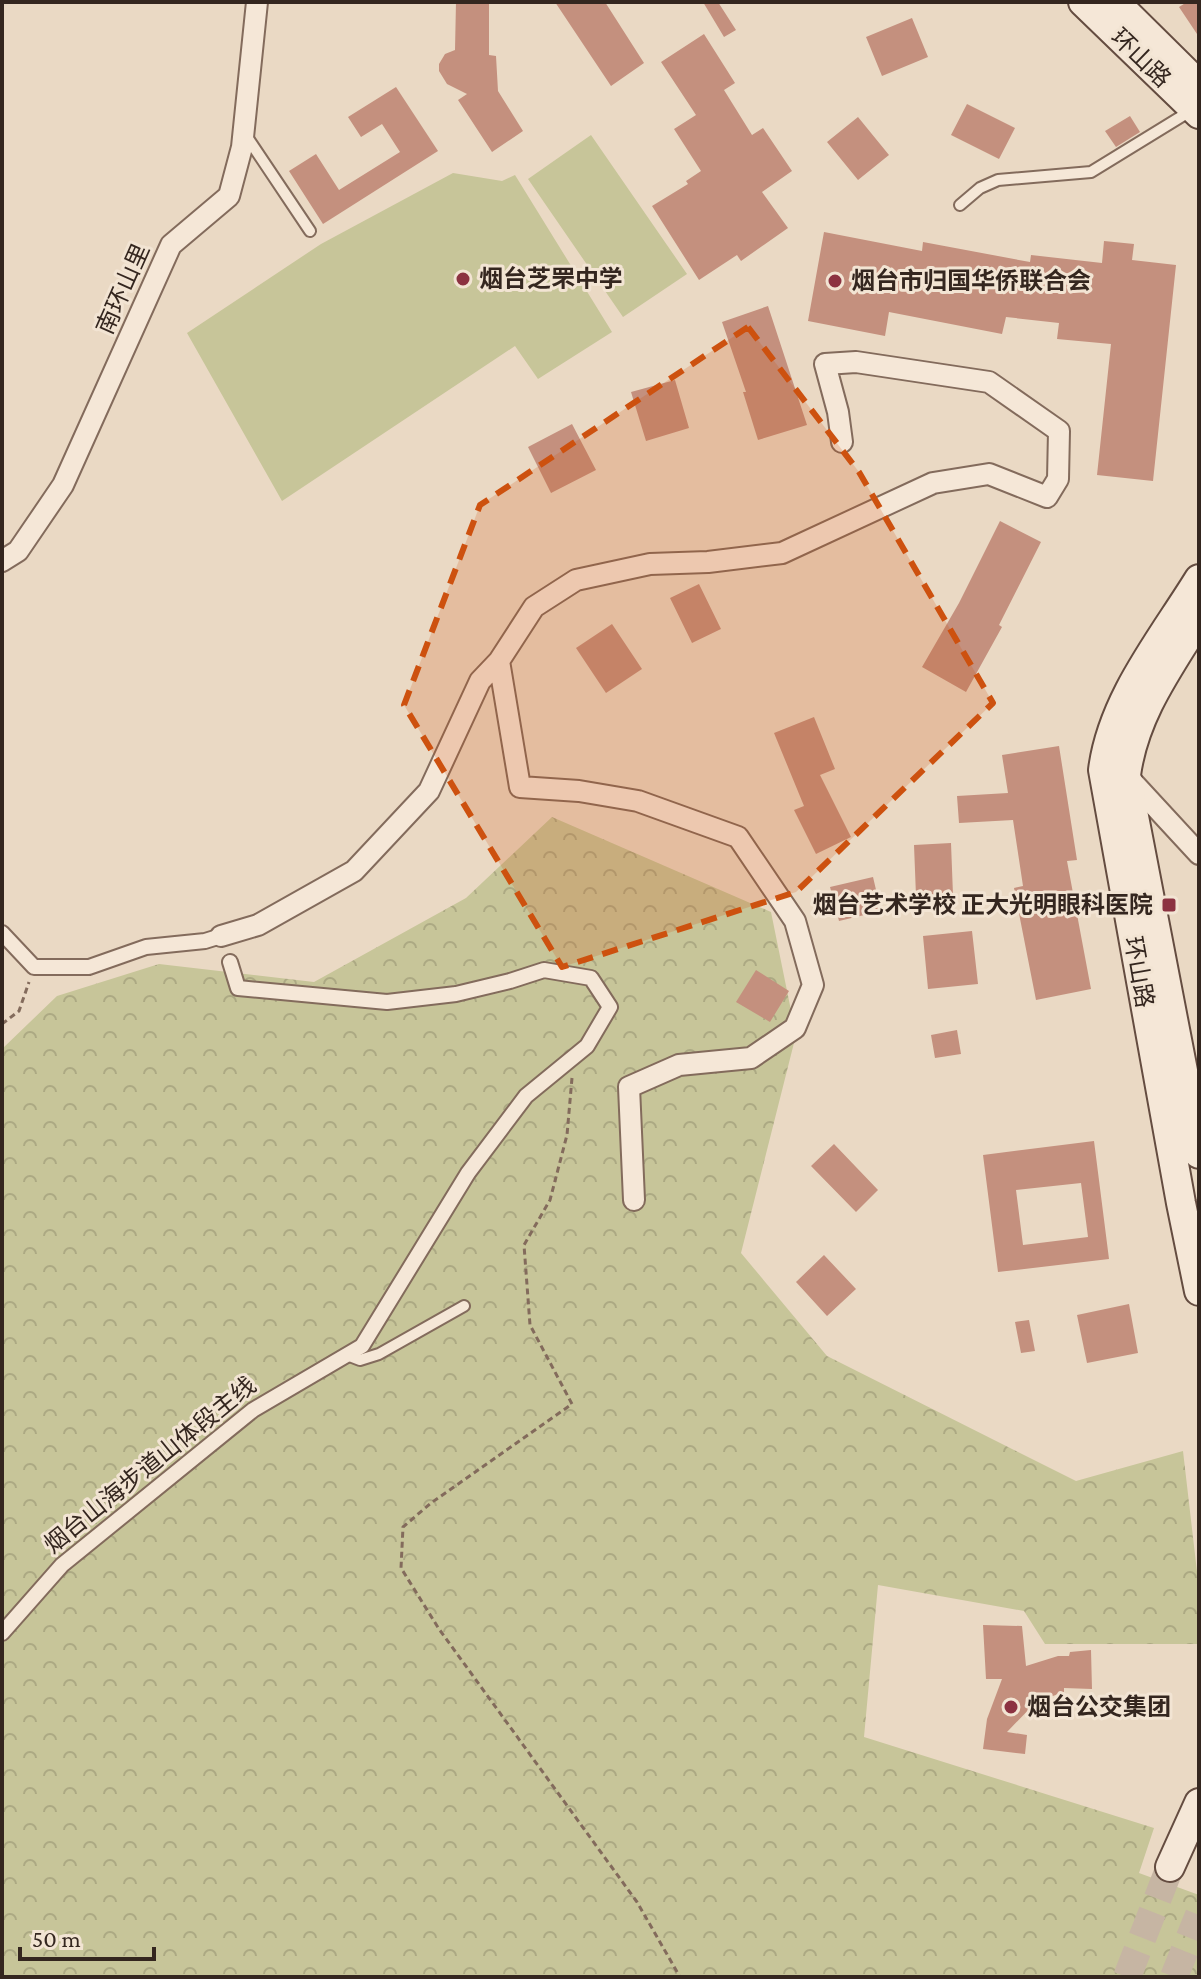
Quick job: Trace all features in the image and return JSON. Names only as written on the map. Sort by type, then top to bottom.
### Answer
[{"type":"main road","name":"环山路","points":[[1083,2],[1197,102]]},
{"type":"main road","name":"环山路","points":[[1115,2],[1197,102]]},
{"type":"main road","name":"环山路","points":[[1199,579],[1131,688],[1113,725],[1103,770],[1199,1291]]},
{"type":"main road","name":"环山路","points":[[1199,619],[1147,701],[1129,754],[1126,775],[1199,1154]]},
{"type":"main road","points":[[1170,1867],[1199,1803]]},
{"type":"street","name":"南环山里","points":[[7,551],[63,485],[171,245],[229,196],[243,132],[257,2]]},
{"type":"street","points":[[2,933],[34,967],[89,967],[146,947],[205,941],[258,925],[354,871],[429,791],[480,681],[499,661],[534,607],[576,580],[650,564],[708,562],[782,553],[933,483],[989,474],[1047,497],[1058,479],[1059,431],[989,382],[856,362],[825,364],[838,412],[842,442]]},
{"type":"street","points":[[499,661],[520,787],[579,791],[638,801],[738,837],[795,921],[813,985],[795,1028],[751,1058],[679,1065],[629,1087],[634,1200]]},
{"type":"street","points":[[1126,775],[1199,854]]},
{"type":"street","name":"烟台山海步道山体段主线","points":[[2,1633],[62,1565],[241,1419],[362,1346],[487,1147],[526,1096],[587,1046],[610,1007],[591,978],[544,970],[456,994],[387,1002],[238,988],[230,962]]},
{"type":"lane","points":[[960,205],[980,188],[998,180],[1091,172],[1197,102]]},
{"type":"lane","points":[[243,132],[310,231]]},
{"type":"lane","points":[[347,1355],[360,1360],[379,1354],[464,1306]]},
{"type":"path","points":[[2,1024],[19,1011],[34,967]]},
{"type":"path","points":[[574,1057],[567,1135],[550,1200],[524,1245],[530,1325],[572,1404],[431,1503],[403,1527],[401,1568],[448,1641],[637,1902],[680,1977]]},
{"type":"highlighted area","points":[[748,327],[859,472],[993,703],[796,892],[562,967],[404,705],[480,505]]},
{"type":"green space","points":[[591,135],[687,274],[623,317],[528,179]]},
{"type":"green space","points":[[453,173],[502,181],[515,175],[612,332],[538,379],[515,346],[282,501],[187,333],[321,244]]},
{"type":"green space","points":[[552,817],[771,912],[796,1035],[741,1253],[827,1356],[1076,1481],[1183,1451],[1199,1589],[1199,1644],[1045,1644],[1024,1611],[878,1585],[864,1737],[1154,1828],[1139,1873],[1199,1895],[1199,1977],[2,1977],[2,1049],[57,996],[159,964],[314,982],[466,898]]},
{"type":"building","points":[[456,2],[489,2],[489,55],[496,56],[498,91],[523,131],[492,152],[458,100],[467,94],[447,84],[439,71],[445,54],[455,50]]},
{"type":"building","points":[[555,2],[605,2],[644,63],[611,86]]},
{"type":"building","points":[[703,2],[718,2],[736,30],[724,37]]},
{"type":"building","points":[[1187,2],[1199,2],[1199,37],[1179,7]]},
{"type":"building","points":[[912,18],[928,57],[882,76],[866,37]]},
{"type":"building","points":[[704,34],[735,83],[724,90],[752,135],[763,128],[792,171],[762,192],[788,228],[741,261],[737,255],[699,280],[652,206],[688,184],[686,181],[701,171],[674,129],[696,115],[661,62]]},
{"type":"building","points":[[396,87],[438,151],[323,224],[289,171],[316,154],[339,190],[400,152],[382,124],[361,137],[348,117]]},
{"type":"building","points":[[967,104],[1015,128],[999,159],[951,135]]},
{"type":"building","points":[[1130,116],[1140,132],[1116,147],[1105,131]]},
{"type":"building","points":[[858,117],[889,155],[858,180],[827,142]]},
{"type":"building","points":[[824,232],[922,251],[923,242],[1030,262],[1031,255],[1102,263],[1104,241],[1134,244],[1132,260],[1176,265],[1153,481],[1097,475],[1111,344],[1057,339],[1059,323],[1006,317],[1002,334],[889,312],[885,336],[808,321]]},
{"type":"building","points":[[768,306],[807,425],[758,440],[743,392],[746,392],[722,322]]},
{"type":"building","points":[[675,380],[689,428],[646,441],[631,392]]},
{"type":"building","points":[[572,424],[596,470],[551,493],[528,447]]},
{"type":"building","points":[[1000,521],[1041,542],[999,625],[1002,627],[966,692],[922,667],[959,603]]},
{"type":"building","points":[[699,584],[721,629],[692,643],[670,598]]},
{"type":"building","points":[[612,624],[642,669],[606,693],[576,648]]},
{"type":"building","points":[[814,717],[835,769],[820,775],[851,837],[816,854],[794,810],[804,806],[774,733]]},
{"type":"building","points":[[1059,746],[1077,860],[1067,861],[1091,989],[1036,1000],[1014,888],[1023,886],[1013,820],[959,823],[957,796],[1008,793],[1002,755]]},
{"type":"building","points":[[951,843],[953,895],[916,896],[914,845]]},
{"type":"building","points":[[873,877],[881,911],[839,921],[830,887]]},
{"type":"building","points":[[972,931],[978,984],[928,989],[923,936]]},
{"type":"building","points":[[756,970],[789,991],[770,1022],[736,1002]]},
{"type":"building","points":[[957,1030],[961,1054],[935,1058],[931,1035]]},
{"type":"building","points":[[1094,1141],[1109,1259],[998,1272],[983,1155]],"holes":[[[1081,1183],[1088,1237],[1023,1245],[1016,1190]]]},
{"type":"building","points":[[834,1144],[878,1190],[856,1212],[811,1166]]},
{"type":"building","points":[[824,1255],[856,1289],[827,1316],[796,1282]]},
{"type":"building","points":[[1129,1304],[1138,1353],[1087,1363],[1077,1315]]},
{"type":"building","points":[[1029,1320],[1035,1351],[1021,1353],[1015,1322]]},
{"type":"building","name":"烟台公交集团","points":[[983,1625],[1022,1626],[1026,1666],[1058,1656],[1069,1656],[1070,1652],[1091,1650],[1092,1689],[1064,1688],[1064,1692],[1036,1702],[1007,1732],[1027,1735],[1025,1754],[983,1749],[987,1719],[1002,1679],[986,1679]]},
{"type":"tunnel","points":[[1127,1977],[1170,1867]]},
{"type":"tunnel","points":[[1174,1977],[1199,1915]]},
{"type":"place","name":"烟台芝罘中学","points":[[463,279]]},
{"type":"place","name":"烟台市归国华侨联合会","points":[[835,281]]},
{"type":"place","name":"烟台艺术学校 正大光明眼科医院","points":[[1169,905]]},
{"type":"place","name":"烟台公交集团","points":[[1011,1707]]}]
